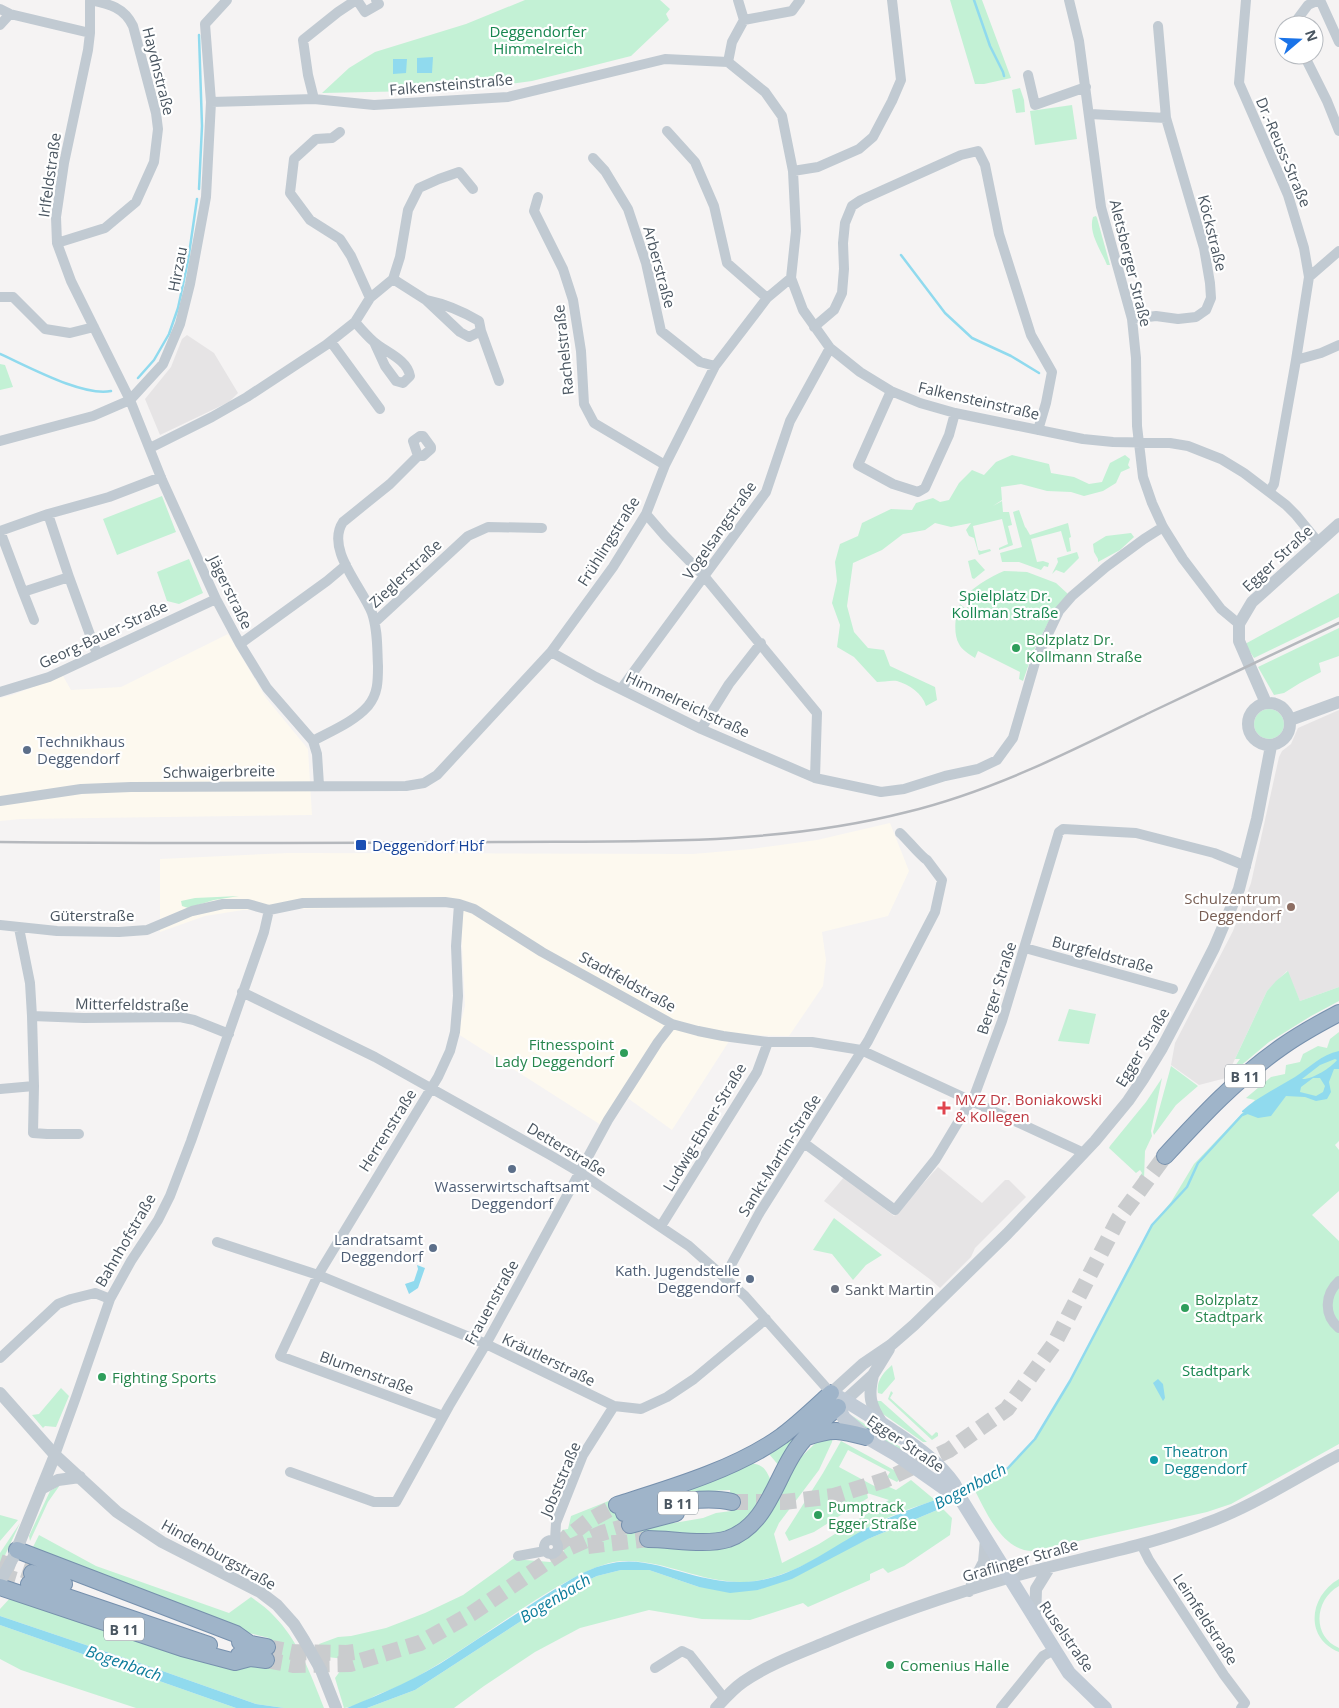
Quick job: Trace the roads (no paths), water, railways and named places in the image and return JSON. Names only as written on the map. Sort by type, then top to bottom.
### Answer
[{"type":"highway","name":"B 11","points":[[1165,1156],[1203,1115],[1244,1077],[1283,1046],[1339,1012]]},
{"type":"highway","points":[[648,1539],[705,1542],[727,1539],[742,1531],[754,1522],[770,1501],[780,1476],[794,1452],[838,1400]]},
{"type":"highway","points":[[624,1514],[676,1487],[746,1458],[838,1400]]},
{"type":"highway","points":[[807,1437],[821,1432],[838,1430],[866,1436]]},
{"type":"highway","name":"B 11","points":[[719,1499],[732,1502],[721,1506],[679,1513],[624,1514],[676,1503],[719,1499]]},
{"type":"highway","name":"B 11","points":[[17,1550],[236,1634],[258,1652]]},
{"type":"highway","name":"B 11","points":[[30,1579],[258,1652]]},
{"type":"highway","name":"B 11","points":[[0,1588],[182,1648],[235,1662],[258,1652]]},
{"type":"main road","name":"Egger Straße","points":[[838,1400],[882,1423],[926,1454],[940,1468],[954,1484],[962,1501],[1010,1578]]},
{"type":"main road","name":"Egger Straße","points":[[838,1400],[844,1418],[866,1436],[897,1455],[962,1501]]},
{"type":"main road","points":[[897,1455],[918,1458],[926,1454]]},
{"type":"main road","name":"Ruselstraße","points":[[1010,1578],[1069,1673],[1105,1708]]},
{"type":"street","name":"Irlfeldstraße","points":[[90,0],[90,33],[56,217],[57,244],[71,281],[130,400]]},
{"type":"street","name":"Haydnstraße","points":[[57,244],[106,228],[136,202],[150,175],[157,148],[158,129],[156,113],[129,17],[117,7],[108,3],[90,0]]},
{"type":"street","name":"Hirzau","points":[[0,441],[93,416],[130,400],[163,364],[180,324],[190,284],[206,197],[211,102],[205,24],[227,0]]},
{"type":"street","points":[[314,99],[303,40],[338,12],[357,0],[365,12],[379,4],[376,0]]},
{"type":"street","points":[[728,62],[732,42],[744,20],[738,0]]},
{"type":"street","points":[[744,20],[792,11],[800,0]]},
{"type":"street","points":[[794,171],[818,167],[859,149],[873,137],[892,101],[900,80],[892,0]]},
{"type":"street","name":"Aletsberger Straße","points":[[1069,0],[1080,41],[1101,207],[1132,319],[1136,358],[1139,442],[1143,477],[1163,527],[1183,559],[1228,617],[1239,624]]},
{"type":"street","name":"Dr.-Reuss-Straße","points":[[1246,0],[1239,83],[1288,195],[1304,248],[1309,277],[1274,484],[1269,492]]},
{"type":"street","points":[[1300,15],[1308,5],[1320,0],[1339,42]]},
{"type":"street","points":[[0,9],[10,14],[90,33]]},
{"type":"street","points":[[0,25],[10,14]]},
{"type":"street","name":"Köckstraße","points":[[1132,319],[1156,316],[1178,319],[1196,317],[1206,310],[1211,298],[1204,248],[1166,118],[1158,26]]},
{"type":"street","name":"Falkensteinstraße","points":[[211,102],[314,99],[374,106],[508,97],[665,60],[728,62],[765,92],[782,116],[794,171],[796,231],[791,278],[803,310],[830,348],[860,372],[891,392],[920,404],[1083,439],[1113,442],[1170,443],[1188,446],[1221,459],[1244,473],[1296,515],[1318,542]]},
{"type":"street","points":[[1309,65],[1339,130]]},
{"type":"street","points":[[1028,75],[1035,105],[1086,87]]},
{"type":"street","points":[[1090,114],[1166,118]]},
{"type":"street","points":[[667,131],[695,162],[714,206],[727,263],[767,298]]},
{"type":"street","points":[[340,132],[332,138],[316,139],[294,159],[290,193],[310,220],[340,239],[351,256],[370,298]]},
{"type":"street","points":[[814,327],[834,310],[842,293],[844,269],[843,243],[846,224],[852,206],[961,155],[978,151],[985,165],[999,234],[1031,335],[1052,372],[1038,430]]},
{"type":"street","name":"Arberstraße","points":[[593,158],[606,171],[628,209],[646,263],[660,330],[700,362],[715,366]]},
{"type":"street","points":[[150,448],[238,402],[331,342],[355,322],[370,298],[392,279],[400,257],[408,210],[419,188],[459,172],[473,189]]},
{"type":"street","name":"Rachelstraße","points":[[538,197],[534,210],[563,269],[573,300],[581,351],[584,404],[594,423],[665,465]]},
{"type":"street","points":[[1309,277],[1339,250]]},
{"type":"street","name":"Frühlingstraße","points":[[437,775],[551,652],[613,567],[646,514],[665,465],[715,366],[767,298],[791,278]]},
{"type":"street","points":[[392,279],[426,300],[460,332],[469,337],[481,331]]},
{"type":"street","points":[[0,297],[13,297],[45,329],[70,333],[94,327]]},
{"type":"street","points":[[426,300],[448,305],[479,321],[499,381]]},
{"type":"street","points":[[355,322],[374,342]]},
{"type":"street","points":[[331,342],[380,409]]},
{"type":"street","points":[[1296,360],[1321,353],[1339,345]]},
{"type":"street","name":"Vogelsangstraße","points":[[621,689],[766,492],[790,421],[830,348]]},
{"type":"street","points":[[891,392],[858,465],[893,484],[918,492],[925,488],[950,435],[955,413]]},
{"type":"street","name":"Jägerstraße","points":[[130,400],[161,477],[216,599],[240,644],[267,688],[313,741],[317,754],[319,785]]},
{"type":"street","points":[[375,622],[364,596],[338,548],[338,530],[343,522],[390,484],[418,456]]},
{"type":"street","points":[[34,620],[0,531],[48,514],[109,497],[161,477]]},
{"type":"street","points":[[48,514],[97,654]]},
{"type":"street","points":[[646,514],[704,576],[817,713],[815,778]]},
{"type":"street","name":"Egger Straße","points":[[1239,624],[1252,602],[1339,524]]},
{"type":"street","name":"Himmelreichstraße","points":[[551,652],[701,729],[815,778],[881,792],[904,789],[945,776],[978,769],[997,760],[1013,738],[1036,659],[1059,610],[1072,596],[1106,567],[1163,527]]},
{"type":"street","name":"Zieglerstraße","points":[[313,741],[362,712],[375,696],[378,680],[375,622],[468,536],[488,528],[542,528]]},
{"type":"street","points":[[240,644],[346,565]]},
{"type":"street","points":[[23,592],[69,577]]},
{"type":"street","name":"Georg-Bauer-Straße","points":[[0,692],[49,677],[216,599]]},
{"type":"street","points":[[1239,624],[1240,641],[1266,703]]},
{"type":"street","points":[[701,729],[729,684],[761,644]]},
{"type":"street","points":[[1290,720],[1339,702]]},
{"type":"street","points":[[1266,703],[1273,703],[1284,709],[1290,720],[1288,734],[1278,744],[1271,746],[1264,745],[1253,739],[1247,726],[1250,714],[1254,708],[1266,703]]},
{"type":"street","name":"Egger Straße","points":[[838,1400],[863,1364],[891,1345],[914,1325],[1000,1241],[1084,1153],[1128,1101],[1162,1048],[1214,948],[1239,889],[1257,819],[1271,746]]},
{"type":"street","name":"Schwaigerbreite","points":[[0,801],[81,789],[319,785],[406,786],[424,783],[437,775]]},
{"type":"street","name":"Berger Straße","points":[[804,1143],[895,1210],[928,1171],[970,1101],[988,1060],[1002,1021],[1059,832],[1062,829],[1136,833],[1214,853],[1246,866]]},
{"type":"street","name":"Sankt-Martin-Straße","points":[[725,1276],[760,1212],[868,1041],[935,912],[942,880],[927,860],[923,859],[920,853],[900,833]]},
{"type":"street","name":"Stadtfeldstraße","points":[[269,910],[303,903],[445,902],[459,904],[474,910],[542,952],[672,1024],[698,1031],[768,1042],[812,1042],[861,1050],[1084,1153]]},
{"type":"street","name":"Güterstraße","points":[[0,925],[58,931],[120,932],[147,930],[192,911],[223,904],[248,904],[269,910]]},
{"type":"street","name":"Herrenstraße","points":[[280,1356],[318,1275],[431,1088],[450,1051],[455,1032],[458,996],[456,946],[459,904]]},
{"type":"street","name":"Bahnhofstraße","points":[[0,1582],[17,1550],[55,1455],[110,1299],[167,1202],[189,1147],[229,1034],[264,932],[269,910]]},
{"type":"street","points":[[19,928],[30,983],[34,1086],[33,1133],[79,1134]]},
{"type":"street","name":"Burgfeldstraße","points":[[1024,948],[1173,990]]},
{"type":"street","name":"Detterstraße","points":[[242,992],[375,1057],[431,1088],[579,1172],[661,1226],[690,1246],[725,1276],[838,1400]]},
{"type":"street","name":"Mitterfeldstraße","points":[[32,1016],[84,1018],[180,1017],[194,1020],[229,1034]]},
{"type":"street","name":"Frauenstraße","points":[[290,1472],[374,1502],[396,1502],[443,1416],[486,1344],[613,1112],[658,1042],[672,1024]]},
{"type":"street","name":"Ludwig-Ebner-Straße","points":[[661,1226],[757,1072],[768,1042]]},
{"type":"street","points":[[0,1088],[34,1086]]},
{"type":"street","name":"Kräutlerstraße","points":[[217,1242],[318,1275],[486,1344],[614,1406],[641,1409],[667,1398],[694,1379],[766,1319]]},
{"type":"street","points":[[1339,1281],[1331,1289],[1327,1299],[1331,1320],[1339,1328]]},
{"type":"street","points":[[0,1358],[58,1304],[95,1294],[110,1299]]},
{"type":"street","name":"Egger Straße","points":[[838,1400],[873,1374],[891,1345]]},
{"type":"street","name":"Blumenstraße","points":[[280,1356],[443,1416]]},
{"type":"street","points":[[873,1374],[870,1398],[873,1410],[882,1423]]},
{"type":"street","name":"Hindenburgstraße","points":[[0,1393],[55,1455],[116,1512],[156,1538],[260,1592],[277,1605],[294,1624],[304,1640],[321,1670],[336,1708]]},
{"type":"street","name":"Jobststraße","points":[[518,1556],[545,1551],[549,1554],[556,1552],[558,1546],[554,1540],[556,1523],[583,1455],[614,1406]]},
{"type":"street","name":"Graflinger Straße","points":[[720,1703],[743,1682],[776,1664],[878,1621],[1010,1578],[1142,1544],[1205,1524],[1225,1516],[1339,1455]]},
{"type":"street","points":[[41,1489],[58,1480],[80,1477]]},
{"type":"street","points":[[969,1591],[984,1562],[986,1539]]},
{"type":"street","name":"Leimfeldstraße","points":[[1142,1544],[1150,1560],[1218,1666],[1245,1703],[1241,1708]]},
{"type":"street","points":[[1035,1620],[1036,1589],[1049,1568]]},
{"type":"street","points":[[1001,1708],[1044,1656],[1054,1650]]},
{"type":"street","points":[[655,1668],[682,1651],[690,1655],[720,1703]]},
{"type":"water","points":[[433,57],[432,73],[417,73],[417,58]]},
{"type":"water","points":[[393,59],[407,59],[406,73],[393,74]]},
{"type":"water","points":[[1339,1051],[1339,1069],[1334,1069],[1329,1082],[1331,1092],[1327,1099],[1316,1101],[1305,1097],[1286,1096],[1271,1116],[1258,1118],[1242,1112],[1261,1097],[1295,1077],[1321,1058]],"holes":[[[1335,1059],[1337,1060],[1321,1073],[1302,1079],[1320,1065]],[[1313,1078],[1320,1078],[1325,1086],[1323,1092],[1316,1096],[1300,1092],[1301,1087]]]},
{"type":"water","points":[[417,1265],[425,1268],[418,1288],[409,1294],[405,1284],[414,1281],[418,1269]]},
{"type":"water","points":[[1158,1379],[1163,1384],[1165,1398],[1163,1401],[1153,1383]]},
{"type":"water","points":[[935,1500],[942,1508],[868,1539],[792,1579],[758,1590],[730,1593],[699,1587],[649,1570],[621,1570],[597,1576],[575,1586],[415,1690],[367,1708],[347,1708],[427,1671],[565,1583],[596,1567],[626,1561],[657,1565],[714,1580],[730,1582],[756,1581],[783,1574],[822,1555],[867,1528]]},
{"type":"water","points":[[0,1616],[256,1704],[284,1708],[236,1708],[0,1625]]},
{"type":"waterway","points":[[974,0],[990,46],[1004,76]]},
{"type":"waterway","points":[[199,35],[202,126],[199,189]]},
{"type":"waterway","points":[[138,378],[154,360],[169,334],[178,308],[188,261],[197,199]]},
{"type":"waterway","points":[[901,255],[945,313],[972,338],[1011,356],[1039,373]]},
{"type":"waterway","points":[[0,354],[71,385],[99,392],[111,391]]},
{"type":"waterway","name":"Bogenbach","points":[[964,1492],[1008,1468],[1035,1439],[1070,1381],[1152,1225],[1187,1187],[1198,1163],[1242,1115],[1247,1113]]},
{"type":"waterway","name":"Bogenbach","points":[[937,1504],[950,1498]]},
{"type":"tunnel","points":[[732,1502],[784,1502],[834,1496],[885,1480],[949,1450],[1007,1409],[1054,1344],[1119,1218],[1165,1156]]},
{"type":"tunnel","points":[[556,1546],[588,1521],[617,1505]]},
{"type":"tunnel","points":[[266,1660],[294,1665],[350,1664],[420,1643],[471,1614],[566,1549],[602,1533],[630,1525]]},
{"type":"tunnel","points":[[588,1546],[648,1539]]},
{"type":"tunnel","points":[[0,1562],[32,1573]]},
{"type":"tunnel","points":[[0,1575],[29,1584]]},
{"type":"tunnel","points":[[267,1647],[292,1652],[354,1652]]},
{"type":"railway","points":[[0,842],[653,841],[756,836],[857,823],[939,803],[1032,769],[1339,623]]},
{"type":"place","name":"Bolzplatz Dr. Kollmann Straße","points":[[1016,648]]},
{"type":"place","name":"Technikhaus Deggendorf","points":[[27,750]]},
{"type":"place","name":"Deggendorf Hbf","points":[[361,845]]},
{"type":"place","name":"Schulzentrum Deggendorf","points":[[1291,907]]},
{"type":"place","name":"Fitnesspoint Lady Deggendorf","points":[[624,1053]]},
{"type":"place","name":"MVZ Dr. Boniakowski & Kollegen","points":[[944,1108]]},
{"type":"place","name":"Wasserwirtschaftsamt Deggendorf","points":[[512,1169]]},
{"type":"place","name":"Landratsamt Deggendorf","points":[[433,1248]]},
{"type":"place","name":"Kath. Jugendstelle Deggendorf","points":[[750,1279]]},
{"type":"place","name":"Sankt Martin","points":[[835,1289]]},
{"type":"place","name":"Bolzplatz Stadtpark","points":[[1185,1308]]},
{"type":"place","name":"Fighting Sports","points":[[102,1377]]},
{"type":"place","name":"Theatron Deggendorf","points":[[1154,1460]]},
{"type":"place","name":"Pumptrack Egger Straße","points":[[818,1515]]},
{"type":"place","name":"Comenius Halle","points":[[890,1665]]},
{"type":"park label","name":"Deggendorfer Himmelreich","points":[[538,40]]},
{"type":"park label","name":"Spielplatz Dr. Kollman Straße","points":[[1005,604]]},
{"type":"park label","name":"Stadtpark","points":[[1216,1370]]}]
